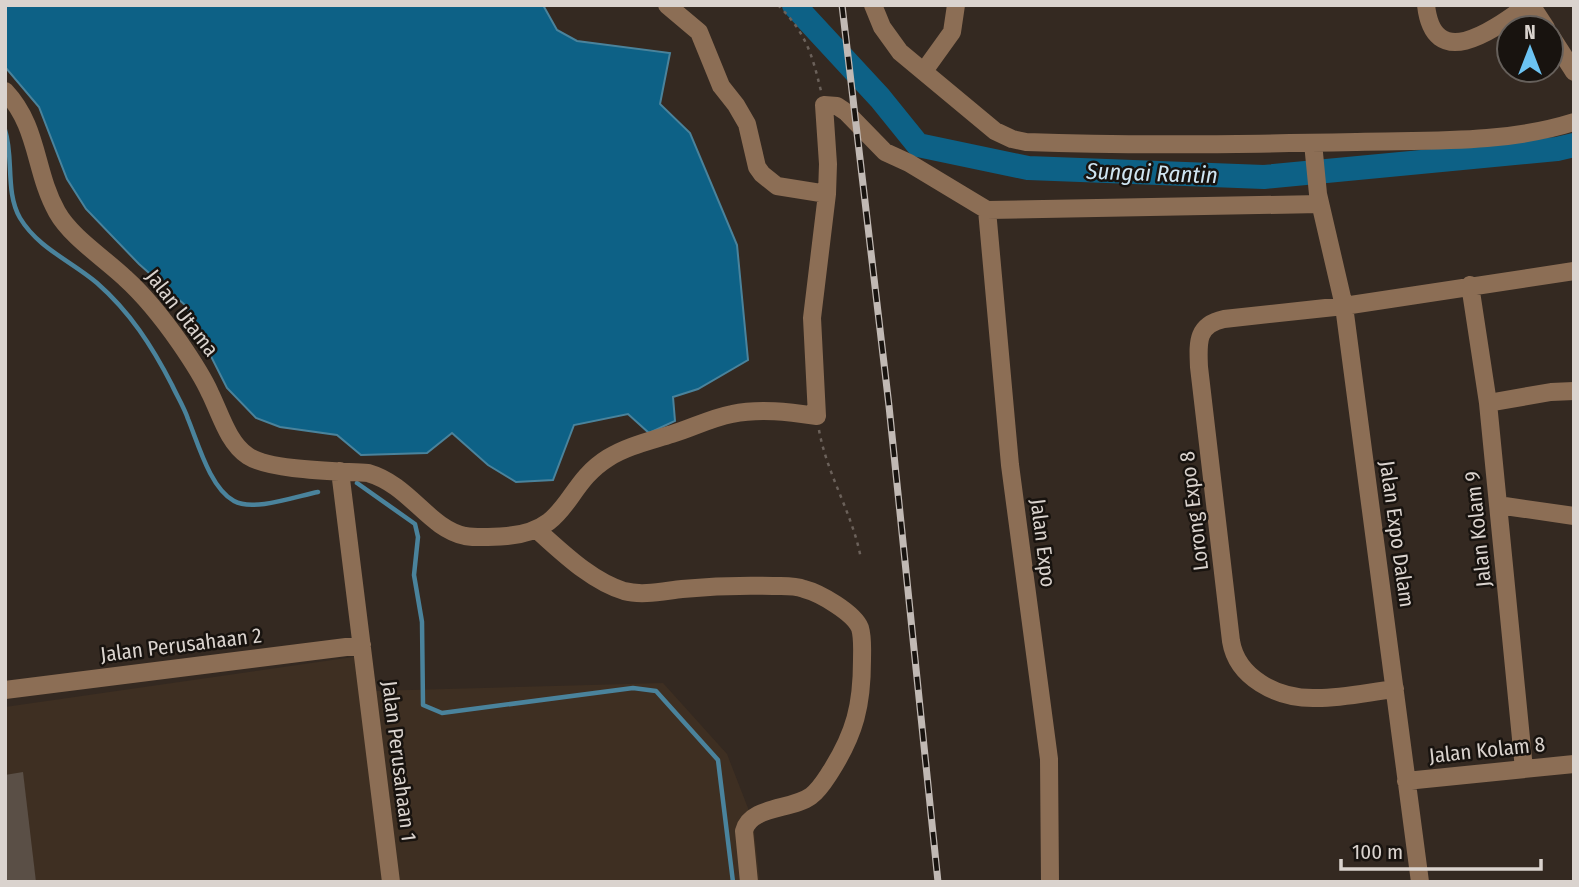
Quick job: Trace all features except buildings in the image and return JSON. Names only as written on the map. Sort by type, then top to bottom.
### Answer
[{"type":"street","points":[[667,5],[699,32],[721,86],[747,124],[757,167],[762,174],[777,186],[827,194]]},
{"type":"street","points":[[873,5],[887,35],[900,51],[995,131],[1026,142],[1314,150],[1535,133],[1574,122]]},
{"type":"street","points":[[924,71],[952,32],[956,5]]},
{"type":"street","points":[[1426,5],[1430,26],[1443,39],[1453,42],[1477,38],[1530,5]]},
{"type":"street","name":"Jalan Utama","points":[[5,91],[25,118],[58,215],[126,279],[164,320],[198,370],[227,429],[242,451],[261,461],[368,473],[393,483],[443,526],[465,536],[527,534],[537,530]]},
{"type":"street","points":[[749,882],[744,831],[746,823],[751,817],[804,801],[813,795],[847,745],[861,697],[862,637],[859,626],[838,607],[817,594],[792,586],[723,585],[628,592],[604,582],[537,530],[556,516],[586,475],[629,447],[731,414],[765,411],[817,416],[812,318],[827,194],[824,105],[837,106],[846,112],[885,152],[909,163],[987,210],[1319,199]]},
{"type":"street","name":"Jalan Expo Dalam","points":[[1314,150],[1319,199],[1344,306],[1395,689],[1414,881]]},
{"type":"street","name":"Jalan Expo","points":[[987,210],[1012,478],[1049,759],[1050,882]]},
{"type":"street","name":"Lorong Expo 8","points":[[1395,689],[1314,698],[1287,694],[1250,676],[1237,660],[1231,640],[1199,367],[1200,336],[1205,327],[1224,319],[1344,306],[1574,271]]},
{"type":"street","name":"Jalan Kolam 9","points":[[1470,285],[1488,403],[1524,769]]},
{"type":"street","points":[[1488,403],[1551,392],[1574,391]]},
{"type":"street","name":"Jalan Perusahaan 1","points":[[340,471],[391,882]]},
{"type":"street","points":[[1498,505],[1574,516]]},
{"type":"street","name":"Jalan Perusahaan 2","points":[[5,690],[362,645]]},
{"type":"street","name":"Jalan Kolam 8","points":[[1406,781],[1574,764]]},
{"type":"path","points":[[778,5],[807,43],[824,105]]},
{"type":"path","points":[[817,416],[835,485],[857,537],[861,559]]},
{"type":"shaded area","points":[[367,655],[374,691],[663,683],[727,754],[753,821],[760,882],[5,882],[5,707]]},
{"type":"water","points":[[5,5],[543,5],[557,30],[577,41],[670,53],[660,104],[690,133],[737,245],[748,360],[698,389],[673,397],[675,421],[649,433],[628,414],[574,425],[553,480],[516,482],[488,465],[452,433],[427,453],[361,455],[337,435],[280,427],[256,418],[227,388],[185,305],[139,264],[86,209],[67,179],[39,107],[5,67]]},
{"type":"waterway","name":"Sungai Rantin","points":[[794,5],[880,98],[918,145],[1028,168],[1264,177],[1557,149],[1574,145]]},
{"type":"waterway","points":[[5,130],[11,186],[15,208],[20,218],[27,229],[45,246],[109,294],[139,330],[182,406],[218,486],[234,501],[252,505],[318,492]]},
{"type":"waterway","points":[[357,483],[415,524],[418,537],[414,575],[422,622],[423,705],[442,713],[633,688],[656,691],[718,760],[733,882]]},
{"type":"railway","points":[[842,5],[889,406],[938,882]]}]
